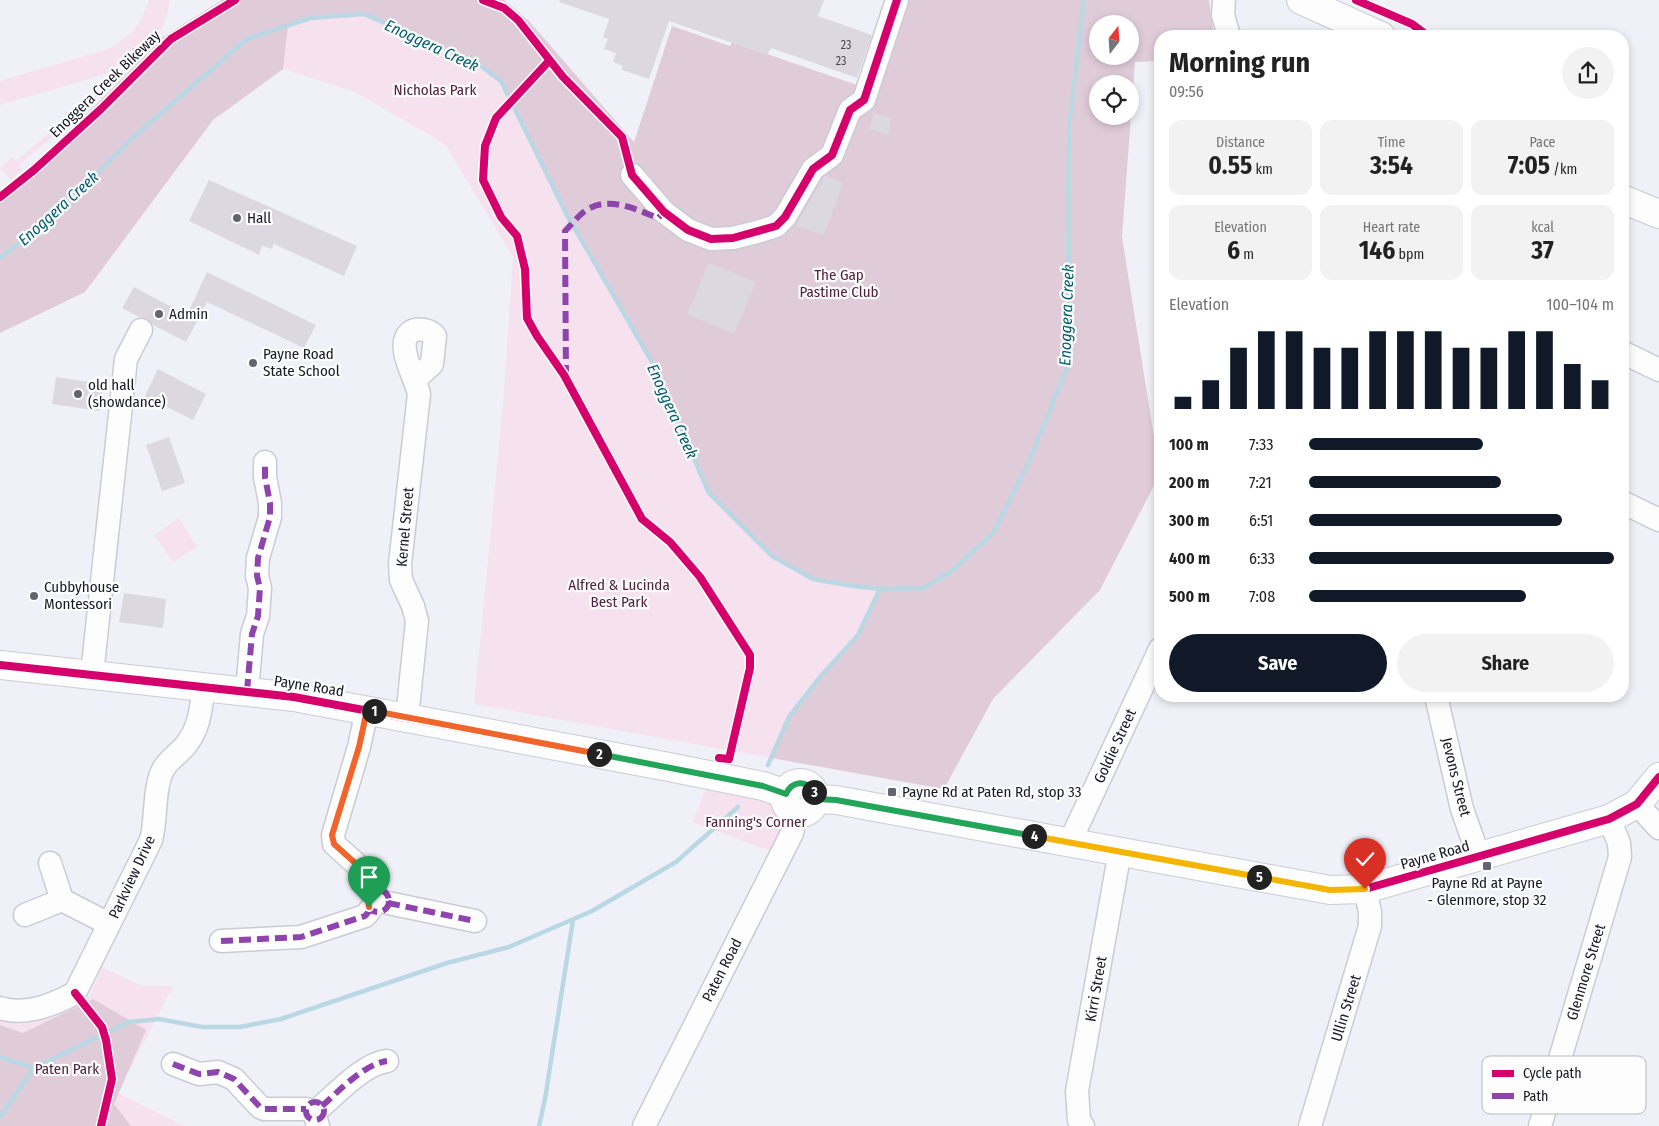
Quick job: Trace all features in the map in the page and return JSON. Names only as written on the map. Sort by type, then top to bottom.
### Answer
[{"type":"main road","points":[[1301,0],[1368,30]]},
{"type":"main road","points":[[1629,202],[1659,214]]},
{"type":"main road","name":"Payne Road","points":[[0,665],[294,697],[697,772],[763,786],[799,802],[836,800],[1330,890],[1365,889],[1609,819],[1637,804],[1659,777]]},
{"type":"street","points":[[632,175],[666,214],[688,230],[711,240],[733,238],[776,226],[786,217],[813,169],[832,155],[850,110],[864,100],[897,0]]},
{"type":"street","points":[[1224,0],[1223,15],[1227,30]]},
{"type":"street","points":[[92,674],[126,359],[141,330]]},
{"type":"street","points":[[1629,355],[1659,370]]},
{"type":"street","name":"Kernel Street","points":[[407,718],[417,621],[413,606],[401,580],[400,564],[417,386]]},
{"type":"street","points":[[247,692],[252,634],[258,616],[260,588],[257,576],[258,558],[270,518],[265,462]]},
{"type":"street","points":[[1629,505],[1659,520]]},
{"type":"street","name":"Goldie Street","points":[[1071,842],[1154,662]]},
{"type":"street","name":"Parkview Drive","points":[[0,1008],[14,1011],[40,1007],[60,1001],[75,993],[151,840],[160,781],[164,768],[189,742],[197,725],[204,687]]},
{"type":"street","name":"Jevons Street","points":[[1437,702],[1462,809],[1478,857]]},
{"type":"street","points":[[367,710],[359,747],[332,835],[334,844],[364,871],[378,901]]},
{"type":"street","name":"Paten Road","points":[[644,1126],[792,833],[799,802]]},
{"type":"street","points":[[1637,804],[1659,828]]},
{"type":"street","name":"Glenmore Street","points":[[1561,1056],[1620,857],[1619,843],[1609,819]]},
{"type":"street","name":"Kirri Street","points":[[1083,1126],[1079,1120],[1077,1091],[1120,851]]},
{"type":"street","points":[[50,863],[62,900],[109,924]]},
{"type":"street","name":"Ullin Street","points":[[1310,1126],[1370,926],[1370,912],[1365,889]]},
{"type":"street","points":[[25,915],[62,900]]},
{"type":"street","points":[[378,901],[475,921]]},
{"type":"street","points":[[221,941],[301,937],[365,916],[378,901]]},
{"type":"street","points":[[173,1064],[199,1074],[218,1072],[234,1079],[264,1109],[315,1115],[352,1079],[380,1062],[387,1061]]},
{"type":"street","name":"Glenmore Street","points":[[1540,1126],[1544,1114]]},
{"type":"green space","points":[[149,0],[170,0],[165,20],[157,36],[133,60],[84,81],[0,105],[0,81],[111,48],[132,32],[140,22]]},
{"type":"green space","name":"The Gap Pastime Club","points":[[222,0],[504,0],[529,21],[634,142],[672,26],[730,46],[732,42],[863,87],[872,97],[909,0],[1209,0],[1213,30],[1154,30],[1154,61],[1139,62],[1139,15],[1089,15],[1089,65],[1135,65],[1134,75],[1089,75],[1089,125],[1130,125],[1122,237],[1154,437],[1154,486],[1100,590],[993,699],[944,789],[771,758],[789,717],[821,676],[858,635],[880,589],[813,579],[772,556],[709,493],[652,362],[567,215],[501,81],[474,61],[364,14],[310,18],[288,25],[283,69],[213,120],[85,292],[0,333],[0,193],[50,151],[163,37]]},
{"type":"green space","name":"Alfred & Lucinda Best Park","points":[[364,14],[474,61],[501,81],[530,140],[652,362],[709,494],[772,556],[813,579],[880,589],[858,635],[821,676],[789,717],[771,758],[474,704],[503,404],[513,257],[445,144],[355,92],[283,69],[213,120],[85,292],[0,333],[247,39],[310,18]]},
{"type":"green space","points":[[95,94],[98,98],[19,165],[23,169],[11,180],[0,168],[12,157],[16,161]]},
{"type":"green space","points":[[179,518],[197,547],[173,562],[154,535]]},
{"type":"green space","name":"Fanning's Corner","points":[[708,784],[772,803],[788,820],[773,852],[692,822]]},
{"type":"green space","name":"Paten Park","points":[[102,967],[140,985],[173,986],[118,1093],[184,1126],[0,1126],[0,1020],[20,1021],[44,1017],[79,1004],[91,993]]},
{"type":"green space","name":"Paten Park","points":[[93,999],[146,1030],[114,1104],[131,1126],[0,1126],[0,1025],[23,1033]]},
{"type":"building","points":[[560,0],[824,0],[818,16],[872,35],[857,78],[771,48],[767,55],[669,21],[649,79],[622,70],[623,66],[613,62],[616,53],[604,49],[608,39],[603,37],[609,19],[559,2]]},
{"type":"building","points":[[874,113],[891,118],[889,135],[870,129]]},
{"type":"building","points":[[825,176],[843,183],[824,235],[797,226]]},
{"type":"building","name":"Hall","points":[[209,180],[357,246],[344,276],[274,244],[272,249],[262,246],[259,255],[189,221]]},
{"type":"building","points":[[709,263],[756,282],[734,334],[687,314]]},
{"type":"building","points":[[207,272],[316,325],[304,348],[207,302],[186,342],[153,325],[147,319],[122,308],[134,287],[187,315]]},
{"type":"building","points":[[158,369],[206,394],[193,420],[145,396]]},
{"type":"building","name":"old hall (showdance)","points":[[56,377],[103,384],[100,411],[52,404]]},
{"type":"building","points":[[169,437],[185,483],[162,491],[146,445]]},
{"type":"building","points":[[124,593],[166,599],[163,628],[119,622]]},
{"type":"waterway","name":"Enoggera Creek","points":[[0,258],[61,210],[137,134],[247,39],[310,18],[364,14],[474,61],[501,81],[567,215],[652,362],[709,493],[772,556],[813,579],[880,589],[924,588],[953,570],[994,532],[1030,459],[1068,365],[1069,128],[1084,0]]},
{"type":"waterway","points":[[768,765],[789,717],[821,676],[858,635],[880,589]]},
{"type":"waterway","points":[[0,1117],[34,1068],[129,1022],[159,1019],[202,1027],[240,1027],[281,1019],[447,963],[509,947],[592,911],[676,862],[738,807]]},
{"type":"waterway","points":[[539,1126],[545,1099],[573,920]]},
{"type":"waterway","points":[[0,1057],[34,1068]]},
{"type":"marked path","points":[[566,377],[565,231],[585,211],[603,204],[622,205],[658,218],[664,212]]},
{"type":"marked path","points":[[247,691],[252,634],[258,616],[260,588],[257,576],[258,558],[270,517],[265,462]]},
{"type":"marked path","points":[[359,747],[333,835],[334,844],[364,871],[375,891]]},
{"type":"marked path","points":[[378,890],[388,897],[389,901],[382,911],[378,912],[368,905],[367,901],[374,891],[378,890]]},
{"type":"marked path","points":[[388,903],[475,921]]},
{"type":"marked path","points":[[221,941],[301,937],[365,916],[371,909]]},
{"type":"marked path","points":[[322,1106],[361,1073],[378,1063],[387,1061]]},
{"type":"marked path","points":[[173,1064],[199,1074],[218,1072],[234,1079],[264,1109],[306,1109]]},
{"type":"marked path","points":[[315,1102],[321,1105],[324,1111],[321,1117],[315,1120],[309,1117],[306,1111],[309,1105],[315,1102]]},
{"type":"cycle path","name":"Enoggera Creek Bikeway","points":[[0,197],[34,170],[101,109],[171,39],[235,0]]},
{"type":"cycle path","points":[[483,0],[504,8],[518,20],[563,77],[622,137],[632,175],[664,212],[688,230],[711,239],[733,238],[776,226],[785,217],[813,169],[832,155],[850,110],[864,100],[897,0]]},
{"type":"cycle path","points":[[1356,0],[1412,24],[1420,30]]},
{"type":"cycle path","points":[[549,61],[496,118],[485,146],[483,180],[501,217],[517,236],[525,269],[527,318],[537,336],[564,375],[642,519],[670,542],[700,577],[750,655],[750,668],[729,759],[719,758]]},
{"type":"cycle path","points":[[0,665],[294,697],[669,767],[763,786],[786,794]]},
{"type":"cycle path","points":[[816,799],[836,800],[1330,890],[1365,889],[1609,819],[1637,804],[1659,777]]},
{"type":"cycle path","points":[[75,993],[102,1027],[106,1040],[112,1079],[101,1126]]},
{"type":"place","name":"Hall","points":[[237,218]]},
{"type":"place","name":"Admin","points":[[159,314]]},
{"type":"place","name":"Payne Road State School","points":[[253,363]]},
{"type":"place","name":"old hall (showdance)","points":[[78,394]]},
{"type":"place","name":"Cubbyhouse Montessori","points":[[34,596]]},
{"type":"place","name":"Payne Rd at Paten Rd, stop 33","points":[[892,792]]},
{"type":"place","name":"Payne Rd at Payne - Glenmore, stop 32","points":[[1487,866]]},
{"type":"route","points":[[369,907],[368,897],[372,892],[376,891],[364,871],[334,844],[332,835],[359,747],[367,710],[715,776],[763,786],[786,794],[788,788],[799,783],[812,788],[816,799],[836,800],[1330,890],[1365,889]]},
{"type":"park label","name":"Nicholas Park","points":[[435,90]]}]
